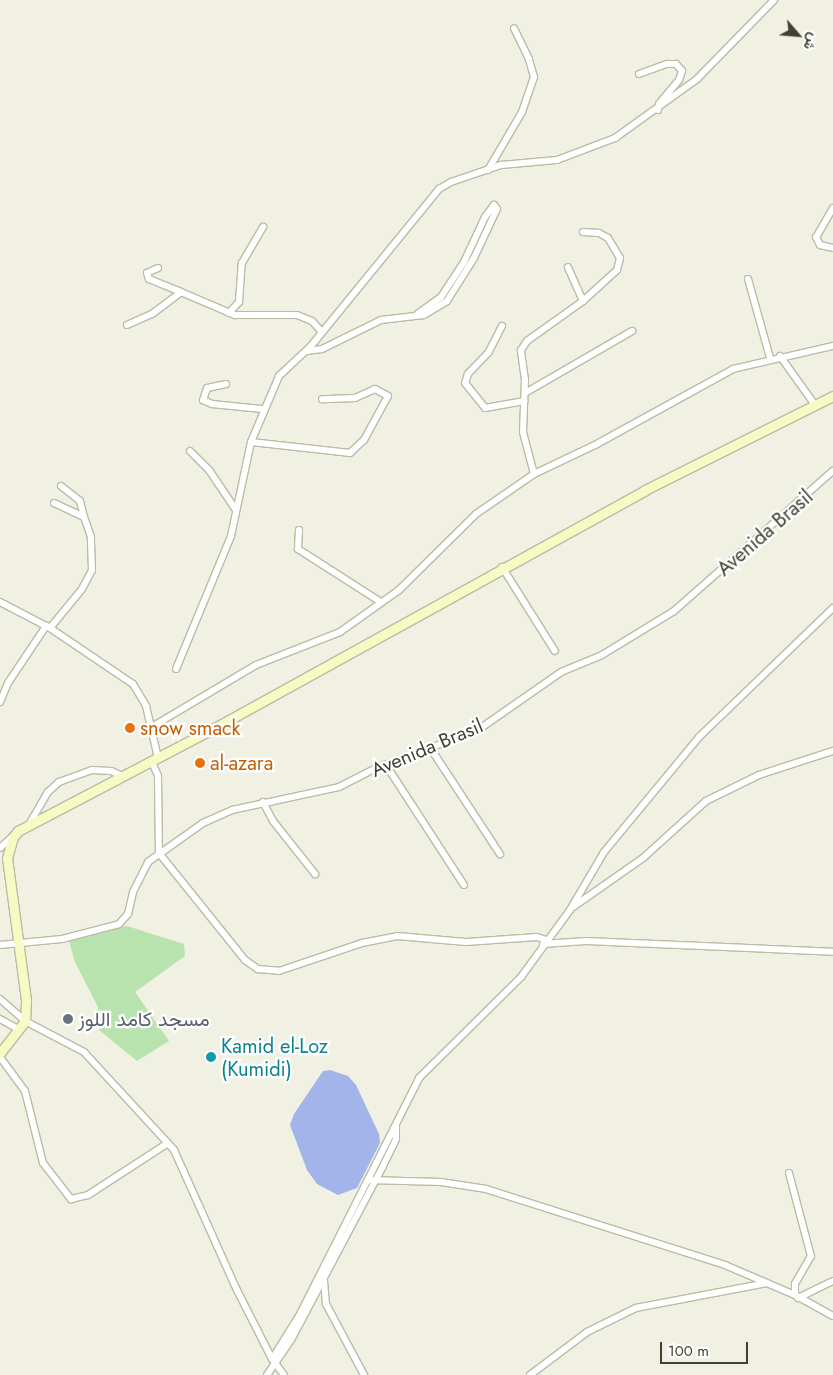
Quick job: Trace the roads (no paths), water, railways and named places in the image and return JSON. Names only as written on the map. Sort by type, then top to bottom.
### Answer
[{"type":"main road","points":[[0,1055],[23,1026],[26,1000],[7,858],[13,837],[30,824],[120,775],[155,759],[318,672],[502,566],[645,490],[833,396]]},
{"type":"street","points":[[176,668],[225,551],[251,442],[262,409],[278,376],[307,351],[378,261],[417,220],[431,196],[451,182],[488,170],[513,163],[557,160],[603,144],[658,110],[713,64],[774,0]]},
{"type":"street","points":[[488,170],[522,112],[534,77],[529,59],[514,28]]},
{"type":"street","points":[[639,74],[667,64],[676,64],[682,71],[679,80],[659,104],[658,110]]},
{"type":"street","points":[[307,351],[322,349],[381,320],[418,314],[424,315],[447,300],[474,258],[497,209],[494,205],[485,216],[464,262],[441,297],[418,314]]},
{"type":"street","points":[[833,208],[816,238],[820,245],[833,248]]},
{"type":"street","points":[[229,314],[239,302],[242,263],[263,227]]},
{"type":"street","points":[[534,474],[524,440],[525,394],[520,355],[522,346],[583,301],[617,270],[620,258],[608,238],[599,233],[583,232]]},
{"type":"street","points":[[568,266],[583,301]]},
{"type":"street","points":[[158,268],[147,273],[148,280],[181,292],[229,314],[297,315],[312,322],[322,332]]},
{"type":"street","points":[[748,279],[770,358]]},
{"type":"street","points":[[127,324],[152,314],[181,292]]},
{"type":"street","points":[[502,326],[488,353],[468,374],[466,383],[485,408],[524,401]]},
{"type":"street","points":[[525,394],[632,330]]},
{"type":"street","points":[[150,728],[256,665],[324,641],[381,602],[430,563],[476,514],[534,474],[602,441],[711,379],[770,358],[833,346]]},
{"type":"street","points":[[780,356],[815,405]]},
{"type":"street","points":[[226,384],[207,388],[203,400],[262,409]]},
{"type":"street","points":[[251,442],[350,453],[364,440],[388,396],[376,389],[355,398],[322,400]]},
{"type":"street","points":[[190,451],[209,470],[236,510]]},
{"type":"street","name":"Avenida Brasil","points":[[0,945],[62,940],[123,921],[140,874],[159,853],[204,823],[232,810],[263,802],[297,798],[339,787],[386,764],[431,749],[478,730],[561,672],[602,655],[674,611],[833,471]]},
{"type":"street","points":[[0,702],[8,683],[48,627],[75,598],[92,570],[91,537],[80,501],[61,486]]},
{"type":"street","points":[[54,503],[84,518]]},
{"type":"street","points":[[299,530],[298,549],[381,602]]},
{"type":"street","points":[[502,566],[555,651]]},
{"type":"street","points":[[0,602],[48,627],[133,684],[146,706],[155,759],[158,786],[159,853],[167,867],[245,960],[264,971],[279,971],[362,943],[397,936],[466,942],[537,937],[544,942],[586,941],[833,952]]},
{"type":"street","points":[[267,1375],[372,1181],[410,1094],[424,1072],[509,991],[544,942],[570,910],[604,852],[694,743],[833,608]]},
{"type":"street","points":[[431,749],[500,854]]},
{"type":"street","points":[[570,910],[643,858],[706,800],[759,775],[833,751]]},
{"type":"street","points":[[386,764],[464,885]]},
{"type":"street","points":[[30,824],[48,792],[59,782],[92,770],[111,770],[120,775]]},
{"type":"street","points":[[263,802],[273,821],[316,874]]},
{"type":"street","points":[[0,848],[13,837]]},
{"type":"street","points":[[0,999],[23,1026]]},
{"type":"street","points":[[0,1019],[23,1026],[84,1052],[168,1143],[183,1167],[204,1220],[274,1361],[284,1375]]},
{"type":"street","points":[[0,1055],[14,1072],[25,1090],[43,1163],[71,1199],[88,1195],[168,1143]]},
{"type":"street","points":[[788,1173],[811,1256],[795,1284],[796,1296]]},
{"type":"street","points":[[372,1181],[442,1182],[486,1189],[605,1225],[769,1283],[833,1316]]},
{"type":"street","points":[[274,1361],[323,1280],[345,1230]]},
{"type":"street","points":[[323,1280],[326,1304],[364,1375]]},
{"type":"street","points":[[796,1296],[833,1281]]},
{"type":"street","points":[[530,1375],[587,1332],[636,1308],[769,1283]]},
{"type":"water","points":[[330,1070],[348,1076],[356,1085],[379,1134],[380,1143],[357,1188],[338,1195],[317,1184],[307,1170],[290,1125],[294,1114],[323,1071]]},
{"type":"place","name":"snow smack","points":[[130,728]]},
{"type":"place","name":"al-azara","points":[[200,763]]},
{"type":"place","name":"مسجد كامد اللوز","points":[[68,1019]]},
{"type":"place","name":"Kamid el-Loz (Kumidi)","points":[[211,1057]]}]
